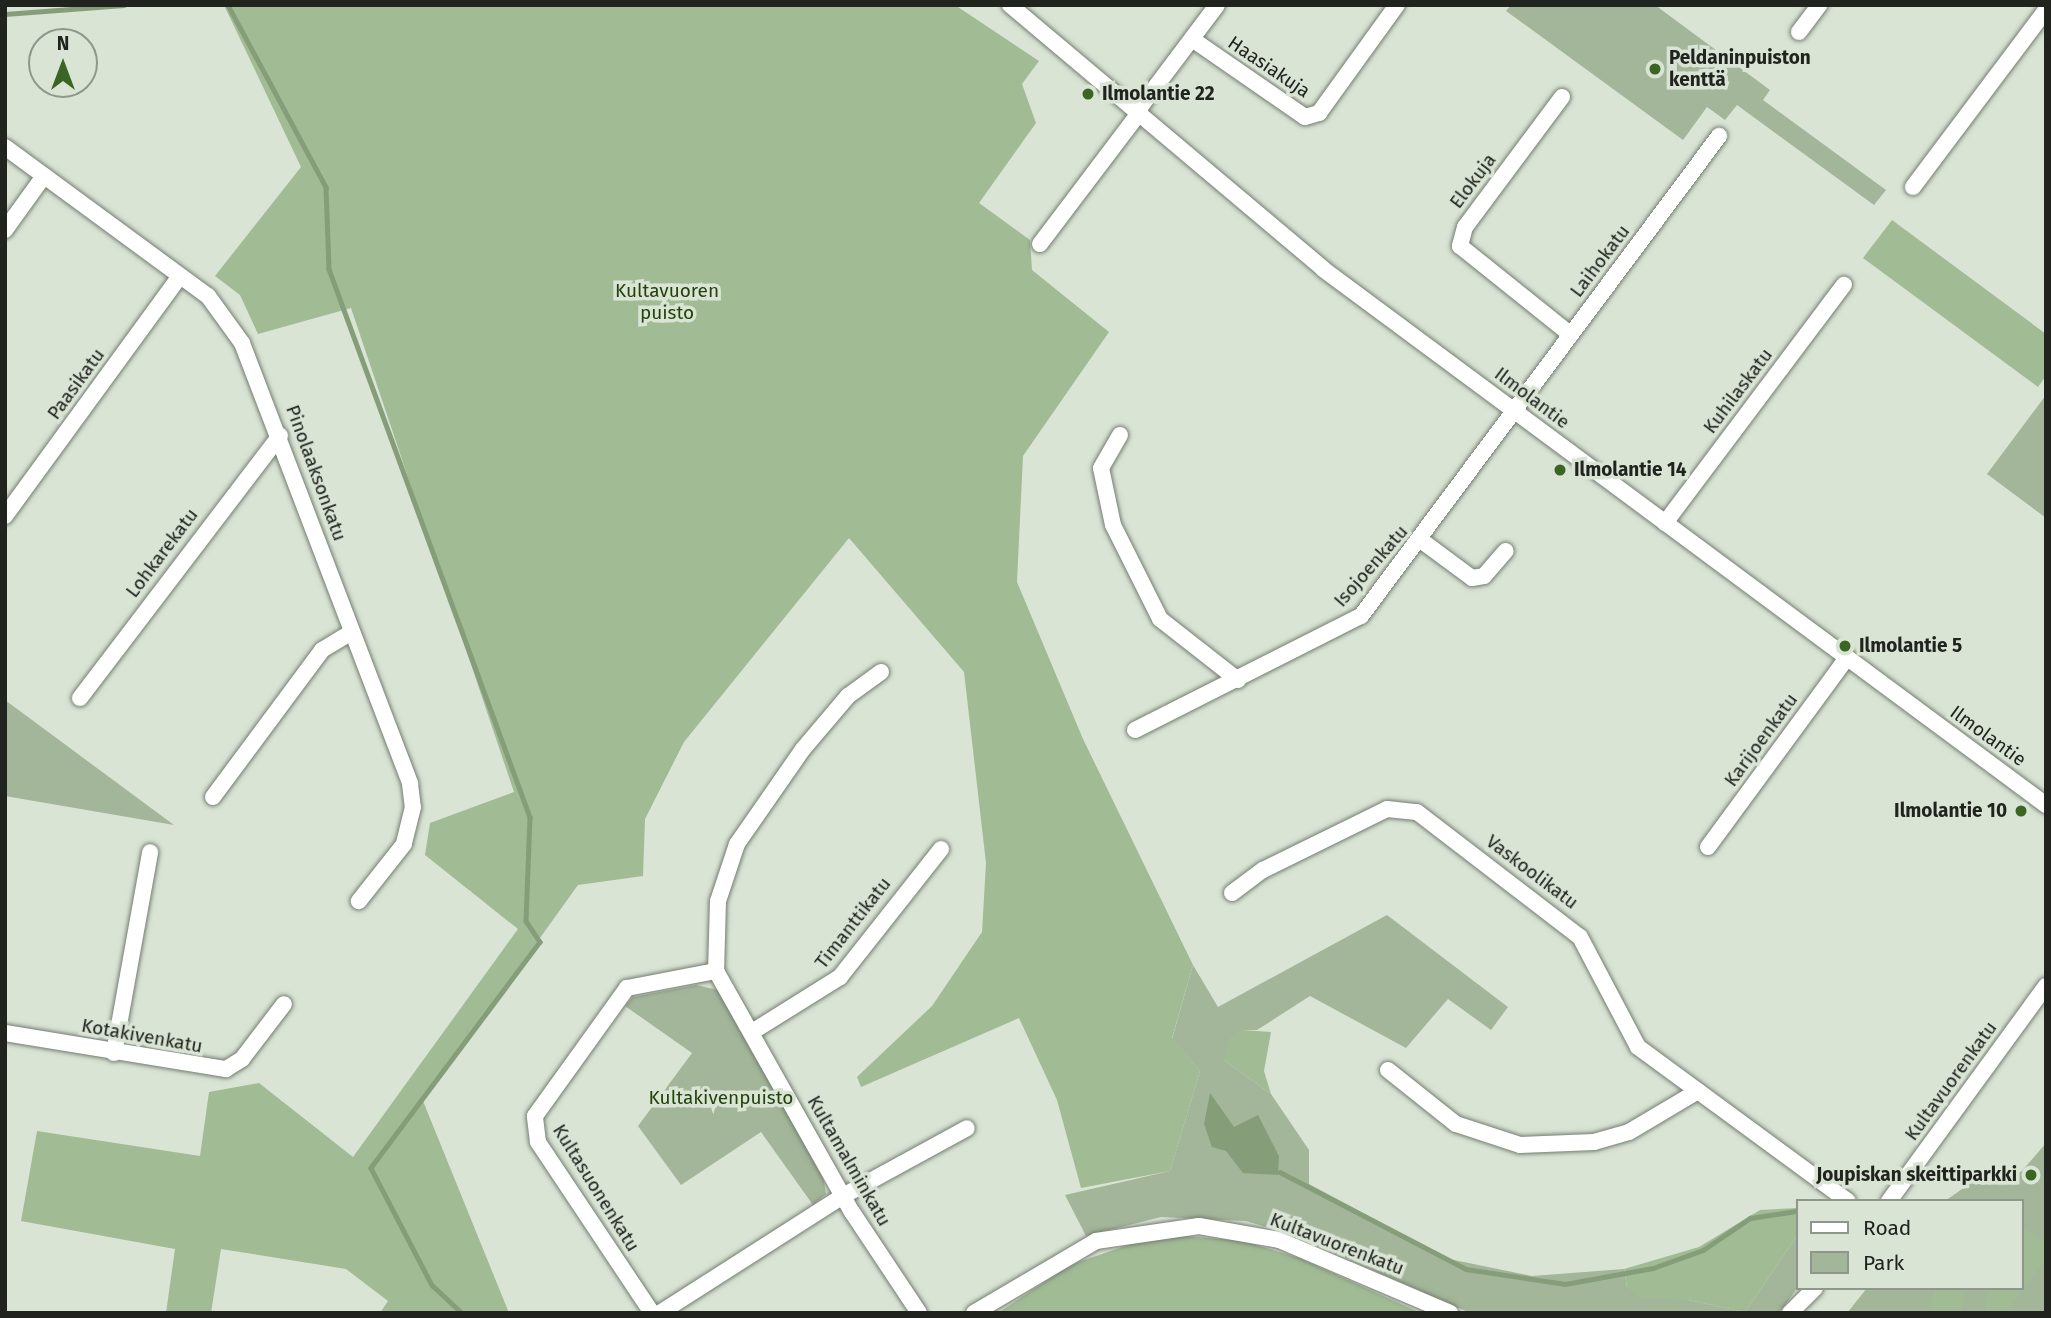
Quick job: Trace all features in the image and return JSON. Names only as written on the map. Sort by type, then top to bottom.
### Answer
[{"type":"street","points":[[1040,244],[1217,5]]},
{"type":"street","name":"Haasiakuja","points":[[1192,39],[1305,117],[1319,113],[1397,5]]},
{"type":"street","points":[[1799,32],[1819,5]]},
{"type":"street","name":"Ilmolantie","points":[[1018,8],[1323,269],[2046,805]]},
{"type":"street","points":[[1913,187],[2046,10]]},
{"type":"street","name":"Elokuja","points":[[1562,97],[1465,227],[1460,246],[1571,335]]},
{"type":"street","name":"Laihokatu","points":[[1515,411],[1719,136]]},
{"type":"street","name":"Pinolaaksonkatu","points":[[5,147],[180,276],[230,320],[280,435],[413,807],[404,844],[359,901]]},
{"type":"street","points":[[5,230],[44,176]]},
{"type":"street","name":"Paasikatu","points":[[5,516],[180,276]]},
{"type":"street","name":"Kuhilaskatu","points":[[1665,523],[1844,285]]},
{"type":"street","name":"Isojoenkatu","points":[[1135,730],[1361,617],[1422,541],[1515,411]]},
{"type":"street","name":"Lohkarekatu","points":[[79,698],[280,435]]},
{"type":"street","points":[[1120,435],[1101,468],[1106,504],[1160,619],[1238,680]]},
{"type":"street","points":[[1422,541],[1472,578],[1484,576],[1506,551]]},
{"type":"street","points":[[213,797],[322,650],[352,632]]},
{"type":"street","name":"Karijoenkatu","points":[[1708,847],[1847,658]]},
{"type":"street","points":[[716,971],[718,901],[737,844],[803,750],[848,696],[880,672]]},
{"type":"street","name":"Vaskoolikatu","points":[[1232,893],[1263,870],[1387,809],[1417,812],[1580,937],[1625,1030],[1698,1091],[1845,1199]]},
{"type":"street","name":"Timanttikatu","points":[[752,1032],[840,977],[941,849]]},
{"type":"street","points":[[114,1053],[150,852]]},
{"type":"street","name":"Kultamalminkatu","points":[[716,971],[843,1196],[919,1313]]},
{"type":"street","name":"Kultasuonenkatu","points":[[652,1313],[538,1142],[534,1116],[626,988],[716,971]]},
{"type":"street","name":"Kultavuorenkatu","points":[[1890,1199],[2046,986]]},
{"type":"street","name":"Kotakivenkatu","points":[[5,1033],[114,1053],[226,1069],[242,1059],[284,1004]]},
{"type":"street","points":[[1388,1070],[1456,1124],[1520,1145],[1594,1142],[1629,1132],[1698,1091]]},
{"type":"street","points":[[660,1313],[843,1196],[967,1128]]},
{"type":"street","name":"Kultavuorenkatu","points":[[974,1313],[1096,1241],[1199,1226],[1279,1240],[1450,1313]]},
{"type":"street","points":[[1790,1313],[1813,1290]]},
{"type":"green space","name":"Kultavuoren puisto","points":[[224,5],[955,5],[1039,61],[1022,84],[1036,123],[979,203],[1030,240],[1032,270],[1109,332],[1023,456],[1017,582],[1083,739],[1193,965],[1172,1038],[1200,1071],[1170,1171],[1081,1188],[1057,1100],[1019,1018],[861,1087],[857,1077],[932,1006],[982,932],[986,863],[964,672],[849,538],[684,742],[645,819],[643,876],[578,885],[423,1101],[509,1313],[380,1313],[388,1301],[346,1269],[221,1249],[211,1313],[166,1313],[175,1249],[21,1221],[37,1131],[200,1156],[209,1092],[259,1083],[353,1157],[518,929],[425,855],[430,823],[514,792],[351,308],[258,334],[240,295],[215,276],[301,167]]},
{"type":"green space","points":[[1511,5],[1655,5],[1770,90],[1763,100],[1886,190],[1874,205],[1737,105],[1725,120],[1707,107],[1683,140],[1506,11]]},
{"type":"green space","points":[[1892,220],[2046,334],[2046,376],[2038,387],[1863,258]]},
{"type":"green space","points":[[2046,395],[2046,518],[1987,474]]},
{"type":"green space","points":[[5,700],[174,825],[5,796]]},
{"type":"green space","points":[[1387,915],[1508,1007],[1491,1030],[1448,999],[1406,1048],[1310,996],[1257,1030],[1243,1030],[1224,1060],[1271,1094],[1309,1150],[1309,1184],[1449,1259],[1532,1276],[1624,1269],[1627,1287],[1745,1312],[1796,1237],[1796,1289],[1777,1313],[1470,1313],[1296,1236],[1246,1221],[1161,1217],[1086,1236],[1065,1195],[1170,1171],[1200,1071],[1172,1039],[1193,965],[1218,1007]]},
{"type":"green space","name":"Kultakivenpuisto","points":[[696,985],[718,990],[823,1176],[826,1194],[813,1205],[761,1132],[681,1185],[638,1126],[692,1053],[625,1006],[633,997]]},
{"type":"green space","points":[[1243,1030],[1271,1032],[1264,1071],[1271,1094],[1224,1060],[1230,1037]]},
{"type":"green space","points":[[2046,1143],[2046,1313],[1847,1313],[1865,1290],[2023,1290],[2023,1199],[1948,1199],[1972,1182],[2004,1181],[2022,1171]]},
{"type":"green space","points":[[1796,1208],[1796,1237],[1745,1312],[1688,1300],[1639,1298],[1627,1287],[1624,1269],[1699,1247],[1760,1210]]},
{"type":"green space","points":[[2023,1228],[2046,1243],[2046,1259],[2023,1290]]},
{"type":"green space","points":[[1185,1236],[1243,1241],[1299,1258],[1421,1313],[998,1313],[1070,1265],[1131,1244]]},
{"type":"green space","points":[[1934,1290],[1966,1290],[1961,1313],[1927,1313]]},
{"type":"green space","points":[[1988,1290],[2023,1290],[2010,1307],[2017,1313],[1984,1313]]},
{"type":"shaded area","points":[[1210,1093],[1234,1127],[1258,1115],[1279,1156],[1278,1175],[1243,1173],[1226,1151],[1212,1147],[1204,1124]]},
{"type":"waterway","points":[[5,14],[124,5]]},
{"type":"waterway","points":[[228,5],[326,187],[329,269],[530,817],[526,921],[540,942],[371,1168],[432,1285],[462,1313]]},
{"type":"waterway","points":[[1280,1172],[1466,1269],[1565,1284],[1653,1268],[1703,1250],[1750,1218],[1796,1211]]},
{"type":"place","name":"Peldaninpuiston kenttä","points":[[1655,69]]},
{"type":"place","name":"Ilmolantie 22","points":[[1088,94]]},
{"type":"place","name":"Ilmolantie 14","points":[[1560,470]]},
{"type":"place","name":"Ilmolantie 5","points":[[1845,646]]},
{"type":"place","name":"Ilmolantie 10","points":[[2021,811]]},
{"type":"place","name":"Joupiskan skeittiparkki","points":[[2031,1175]]}]
